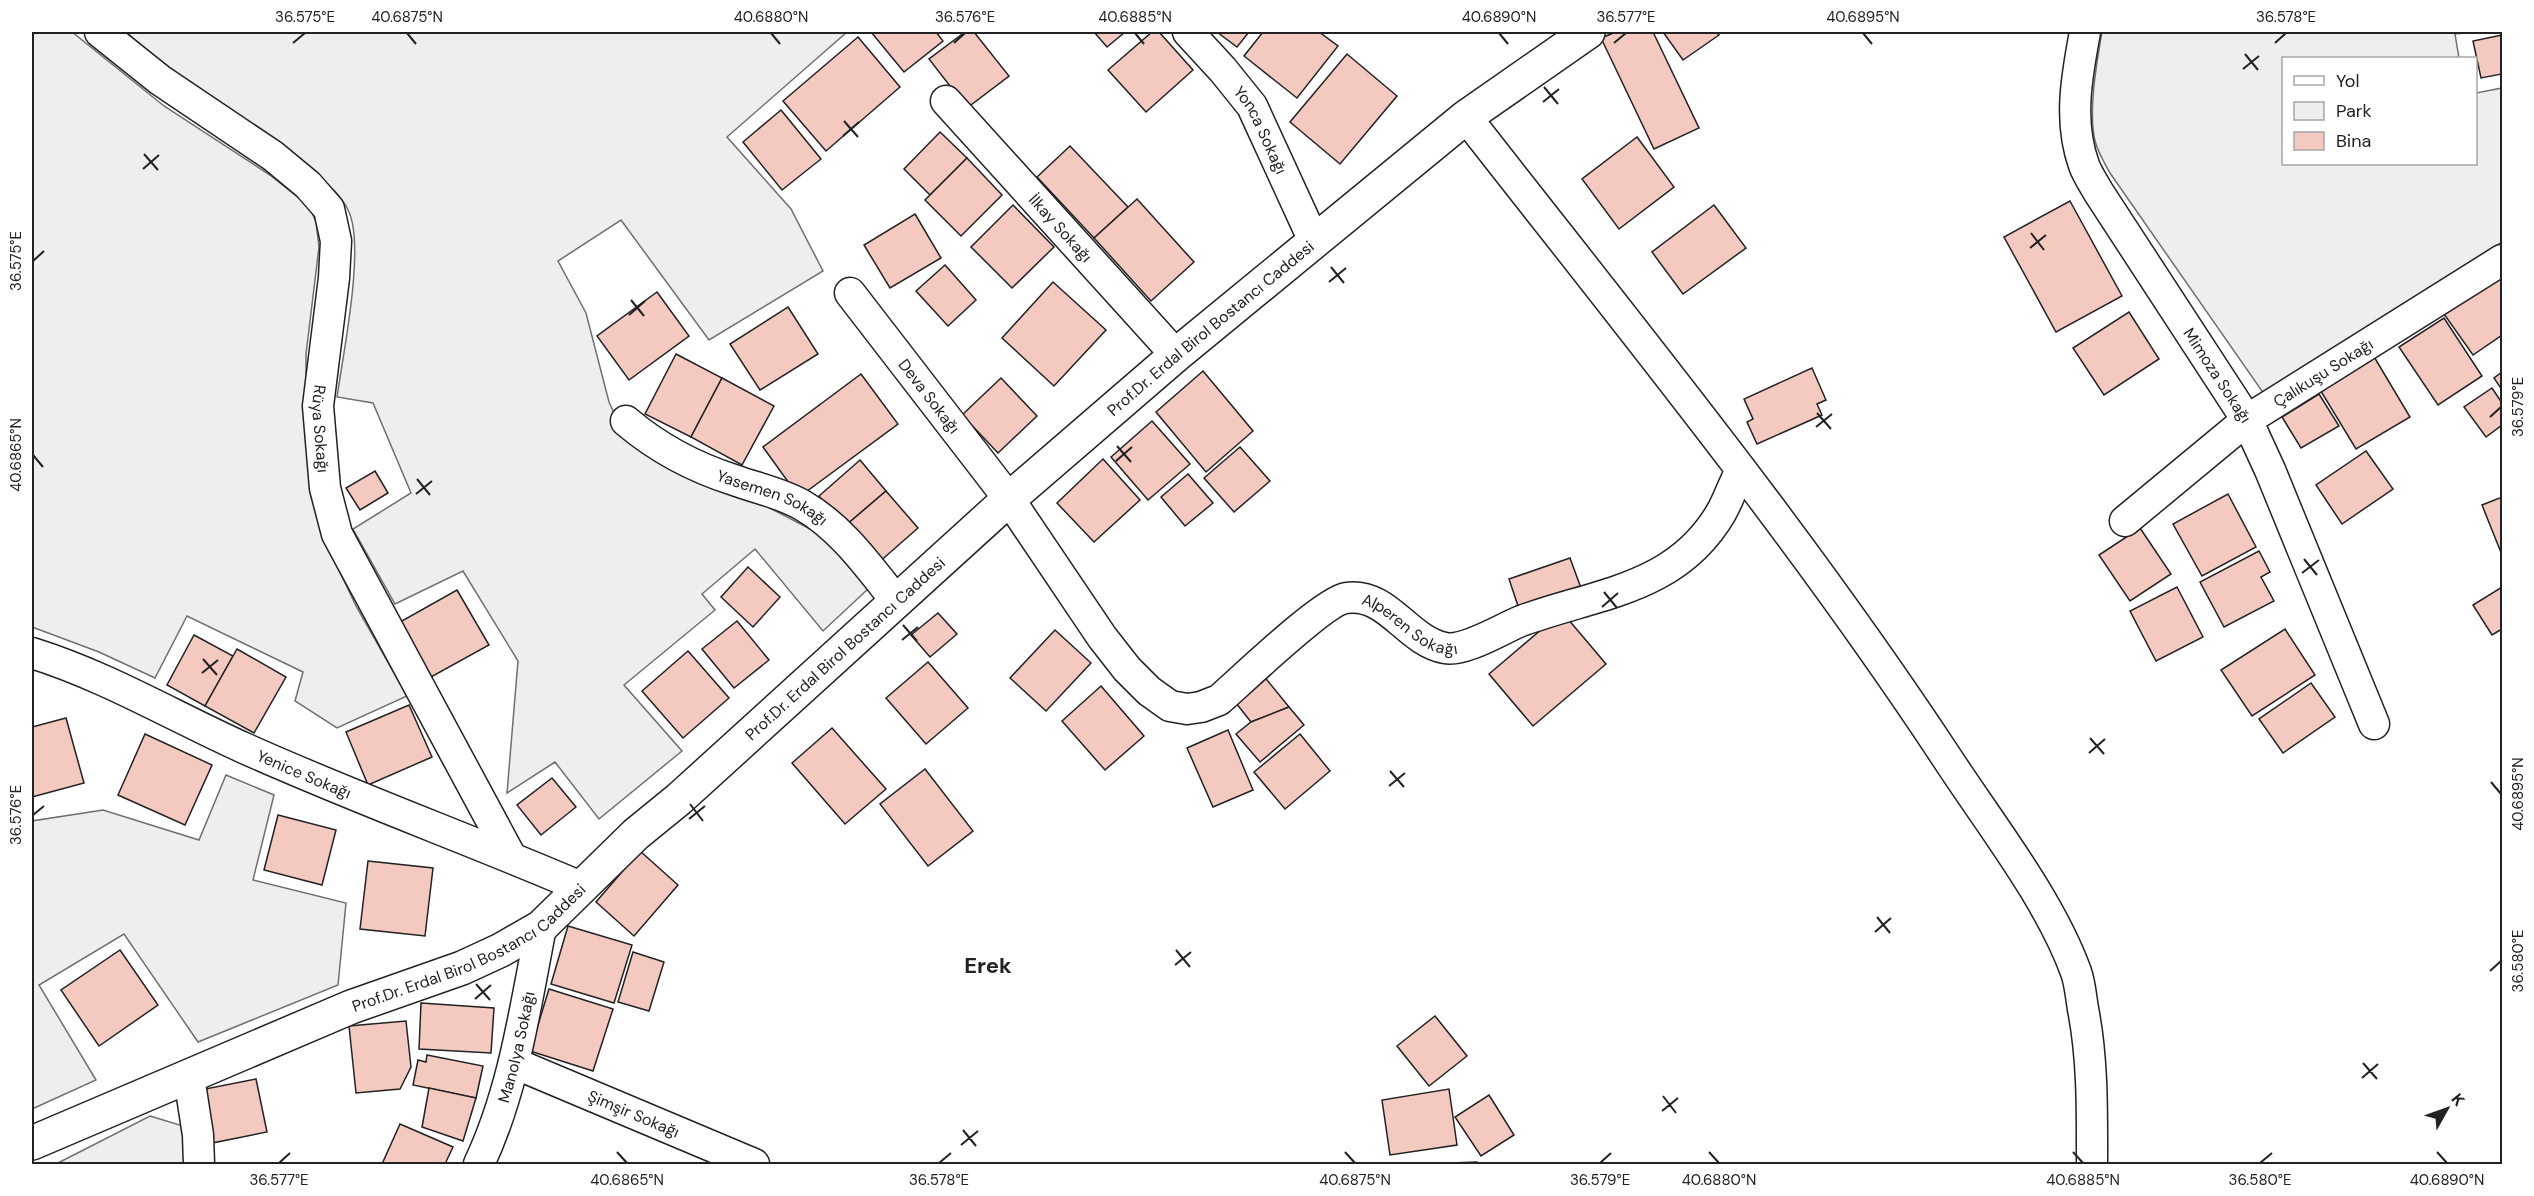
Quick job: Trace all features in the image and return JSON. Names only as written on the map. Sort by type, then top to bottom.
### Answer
[{"type":"street","name":"Rüya Sokağı","points":[[100,32],[160,80],[273,156],[308,185],[329,209],[336,250],[318,406],[325,488],[337,534],[511,857]]},
{"type":"street","name":"Yonca Sokağı","points":[[1188,32],[1224,69],[1252,106],[1314,241]]},
{"type":"street","name":"Prof.Dr. Erdal Birol Bostancı Caddesi","points":[[32,1143],[351,1007],[462,968],[501,950],[541,927],[636,834],[679,799],[1009,499],[1176,354],[1466,117],[1588,32]]},
{"type":"street","name":"Mimoza Sokağı","points":[[2085,32],[2076,83],[2075,126],[2084,165],[2099,193],[2247,420],[2270,470],[2374,724]]},
{"type":"street","name":"İlkay Sokağı","points":[[946,101],[1176,354]]},
{"type":"street","points":[[1466,117],[1741,470],[1823,580],[1917,712],[2033,888],[2061,939],[2077,975],[2087,1027],[2092,1079],[2092,1164]]},
{"type":"street","name":"Çalıkuşu Sokağı","points":[[2125,521],[2247,420],[2502,260]]},
{"type":"street","name":"Deva Sokağı","points":[[850,292],[1009,499]]},
{"type":"street","name":"Yasemen Sokağı","points":[[626,421],[650,441],[684,461],[775,493],[817,514],[856,551],[897,602]]},
{"type":"street","name":"Alperen Sokağı","points":[[1009,499],[1101,637],[1127,669],[1149,691],[1170,706],[1187,709],[1202,707],[1219,700],[1315,617],[1333,603],[1344,598],[1364,597],[1382,606],[1430,642],[1446,648],[1461,647],[1540,614],[1616,593],[1645,581],[1674,564],[1695,547],[1722,511],[1741,470]]},
{"type":"street","name":"Yenice Sokağı","points":[[32,653],[93,676],[296,770],[581,887]]},
{"type":"street","name":"Manolya Sokağı","points":[[479,1164],[503,1108],[541,927]]},
{"type":"street","name":"Şimşir Sokağı","points":[[514,1063],[754,1164]]},
{"type":"street","points":[[189,1077],[198,1135],[199,1164]]},
{"type":"green space","points":[[32,32],[72,32],[164,106],[270,175],[309,206],[316,222],[319,247],[306,354],[306,438],[311,496],[328,547],[356,606],[407,696],[337,728],[295,701],[303,672],[187,616],[155,678],[99,652],[32,627]]},
{"type":"green space","points":[[126,32],[847,32],[727,137],[791,209],[823,271],[709,340],[621,220],[558,261],[586,313],[609,402],[623,432],[699,483],[768,507],[812,530],[833,548],[868,589],[823,631],[755,549],[702,594],[715,610],[624,685],[682,751],[599,819],[555,762],[507,793],[518,661],[463,571],[395,604],[353,529],[411,493],[373,403],[337,397],[354,275],[353,229],[345,204],[339,195],[315,173],[165,64]]},
{"type":"green space","points":[[2102,32],[2473,32],[2455,34],[2459,57],[2282,57],[2282,165],[2477,165],[2477,93],[2502,88],[2502,242],[2264,394],[2110,173],[2096,144],[2093,132],[2096,73]]},
{"type":"green space","points":[[226,775],[274,795],[253,880],[346,903],[338,985],[198,1042],[124,934],[39,985],[96,1080],[32,1109],[32,821],[103,810],[199,840]]},
{"type":"green space","points":[[150,1116],[183,1126],[188,1164],[56,1164]]},
{"type":"building","points":[[871,32],[936,32],[943,41],[904,72]]},
{"type":"building","points":[[965,32],[974,32],[1009,76],[967,108],[929,59]]},
{"type":"building","points":[[1094,32],[1125,32],[1107,47]]},
{"type":"building","points":[[1152,32],[1159,32],[1193,70],[1146,112],[1108,70]]},
{"type":"building","points":[[1217,32],[1249,32],[1237,47]]},
{"type":"building","points":[[1263,32],[1319,32],[1338,46],[1297,98],[1244,56]]},
{"type":"building","points":[[1616,32],[1653,32],[1699,128],[1654,149],[1601,38]]},
{"type":"building","points":[[1663,32],[1716,32],[1719,35],[1683,60]]},
{"type":"building","points":[[2502,35],[2502,74],[2481,78],[2473,41]]},
{"type":"building","points":[[858,37],[900,87],[826,151],[783,101]]},
{"type":"building","points":[[1347,54],[1397,96],[1340,164],[1290,122]]},
{"type":"building","points":[[781,110],[821,159],[782,190],[743,142]]},
{"type":"building","points":[[940,132],[967,158],[930,195],[904,169]]},
{"type":"building","points":[[1637,137],[1674,187],[1619,229],[1582,179]]},
{"type":"building","points":[[1070,146],[1128,207],[1094,238],[1037,177]]},
{"type":"building","points":[[967,158],[1002,195],[961,236],[925,200]]},
{"type":"building","points":[[1137,199],[1194,262],[1151,301],[1094,238]]},
{"type":"building","points":[[2070,201],[2122,296],[2056,332],[2004,237]]},
{"type":"building","points":[[1013,205],[1054,247],[1012,288],[971,247]]},
{"type":"building","points":[[1714,205],[1746,248],[1683,294],[1652,252]]},
{"type":"building","points":[[915,214],[941,258],[890,288],[864,245]]},
{"type":"building","points":[[945,265],[976,300],[948,326],[916,291]]},
{"type":"building","points":[[2502,273],[2502,335],[2473,355],[2444,314]]},
{"type":"building","points":[[1053,282],[1106,330],[1054,386],[1002,338]]},
{"type":"building","points":[[657,292],[689,336],[629,380],[597,336]]},
{"type":"building","points":[[788,307],[818,354],[760,390],[730,344]]},
{"type":"building","points":[[2129,312],[2159,359],[2104,395],[2073,348]]},
{"type":"building","points":[[2444,318],[2482,376],[2438,405],[2399,347]]},
{"type":"building","points":[[676,354],[722,378],[691,437],[645,414]]},
{"type":"building","points":[[2373,355],[2410,417],[2356,449],[2319,388]]},
{"type":"building","points":[[1812,368],[1826,400],[1817,404],[1822,415],[1757,444],[1747,422],[1753,419],[1744,399]]},
{"type":"building","points":[[1203,371],[1253,431],[1206,472],[1156,412]]},
{"type":"building","points":[[2502,372],[2502,390],[2494,378]]},
{"type":"building","points":[[861,374],[898,424],[799,497],[763,447]]},
{"type":"building","points":[[722,378],[774,406],[742,465],[691,437]]},
{"type":"building","points":[[1001,378],[1037,416],[998,453],[962,415]]},
{"type":"building","points":[[2492,388],[2502,403],[2502,425],[2486,437],[2464,407]]},
{"type":"building","points":[[2319,394],[2339,426],[2301,448],[2282,417]]},
{"type":"building","points":[[1152,421],[1190,464],[1148,500],[1111,457]]},
{"type":"building","points":[[1240,447],[1270,481],[1234,512],[1204,478]]},
{"type":"building","points":[[2366,451],[2393,489],[2342,524],[2316,485]]},
{"type":"building","points":[[1103,459],[1140,500],[1094,542],[1057,503]]},
{"type":"building","points":[[860,460],[886,491],[845,526],[819,496]]},
{"type":"building","points":[[375,471],[388,493],[360,510],[346,488]]},
{"type":"building","points":[[1188,474],[1213,503],[1185,526],[1161,497]]},
{"type":"building","points":[[886,491],[918,528],[877,564],[845,526]]},
{"type":"building","points":[[2228,494],[2256,547],[2202,576],[2173,524]]},
{"type":"building","points":[[2502,497],[2502,555],[2482,505]]},
{"type":"building","points":[[2140,528],[2171,574],[2130,601],[2099,555]]},
{"type":"building","points":[[2259,551],[2270,572],[2261,577],[2274,601],[2224,627],[2200,582]]},
{"type":"building","points":[[1570,558],[1581,588],[1519,609],[1509,579]]},
{"type":"building","points":[[748,567],[780,597],[753,627],[721,597]]},
{"type":"building","points":[[2177,587],[2203,637],[2156,661],[2130,611]]},
{"type":"building","points":[[2502,587],[2502,629],[2492,635],[2473,605]]},
{"type":"building","points":[[457,590],[489,645],[431,677],[400,622]]},
{"type":"building","points":[[1562,612],[1606,664],[1533,726],[1489,674]]},
{"type":"building","points":[[938,613],[957,634],[930,657],[911,635]]},
{"type":"building","points":[[737,621],[769,660],[734,688],[702,649]]},
{"type":"building","points":[[2285,629],[2315,675],[2252,716],[2221,670]]},
{"type":"building","points":[[1055,630],[1091,663],[1046,711],[1010,678]]},
{"type":"building","points":[[194,635],[233,656],[205,706],[167,685]]},
{"type":"building","points":[[237,649],[286,677],[254,733],[205,706]]},
{"type":"building","points":[[688,651],[729,698],[683,738],[642,691]]},
{"type":"building","points":[[928,662],[968,708],[926,744],[886,698]]},
{"type":"building","points":[[1263,675],[1289,707],[1251,722],[1232,698]]},
{"type":"building","points":[[2311,683],[2335,717],[2283,753],[2259,719]]},
{"type":"building","points":[[1101,686],[1144,736],[1105,770],[1062,721]]},
{"type":"building","points":[[409,705],[432,757],[368,785],[346,732]]},
{"type":"building","points":[[1289,707],[1304,725],[1260,762],[1236,734],[1251,722]]},
{"type":"building","points":[[66,718],[84,783],[32,797],[32,727]]},
{"type":"building","points":[[832,728],[886,789],[845,824],[792,763]]},
{"type":"building","points":[[1228,730],[1253,790],[1213,807],[1187,748]]},
{"type":"building","points":[[145,734],[212,765],[185,825],[118,795]]},
{"type":"building","points":[[1300,734],[1330,771],[1285,809],[1254,772]]},
{"type":"building","points":[[925,769],[973,831],[928,866],[880,804]]},
{"type":"building","points":[[552,778],[576,807],[541,835],[517,805]]},
{"type":"building","points":[[278,815],[336,830],[322,885],[264,870]]},
{"type":"building","points":[[640,851],[678,885],[634,936],[596,902]]},
{"type":"building","points":[[368,861],[433,868],[425,936],[360,929]]},
{"type":"building","points":[[568,926],[632,945],[614,1003],[551,984]]},
{"type":"building","points":[[120,950],[158,1005],[99,1046],[61,990]]},
{"type":"building","points":[[633,952],[664,962],[649,1011],[618,1002]]},
{"type":"building","points":[[549,989],[613,1009],[593,1071],[530,1051]]},
{"type":"building","points":[[421,1003],[494,1008],[491,1053],[419,1049]]},
{"type":"building","points":[[1435,1016],[1467,1056],[1429,1086],[1397,1046]]},
{"type":"building","points":[[406,1021],[411,1067],[400,1089],[356,1093],[349,1026]]},
{"type":"building","points":[[427,1055],[483,1066],[476,1098],[413,1085],[418,1060],[426,1062]]},
{"type":"building","points":[[256,1079],[267,1132],[212,1143],[200,1090]]},
{"type":"building","points":[[429,1088],[476,1098],[463,1141],[422,1127]]},
{"type":"building","points":[[1449,1089],[1457,1145],[1390,1155],[1382,1100]]},
{"type":"building","points":[[1489,1095],[1514,1135],[1481,1156],[1455,1117]]},
{"type":"building","points":[[400,1124],[453,1147],[445,1164],[382,1164]]},
{"type":"building","points":[[1477,1162],[1477,1164],[1421,1164]]},
{"type":"district","name":"Erek","points":[[988,965]]}]
